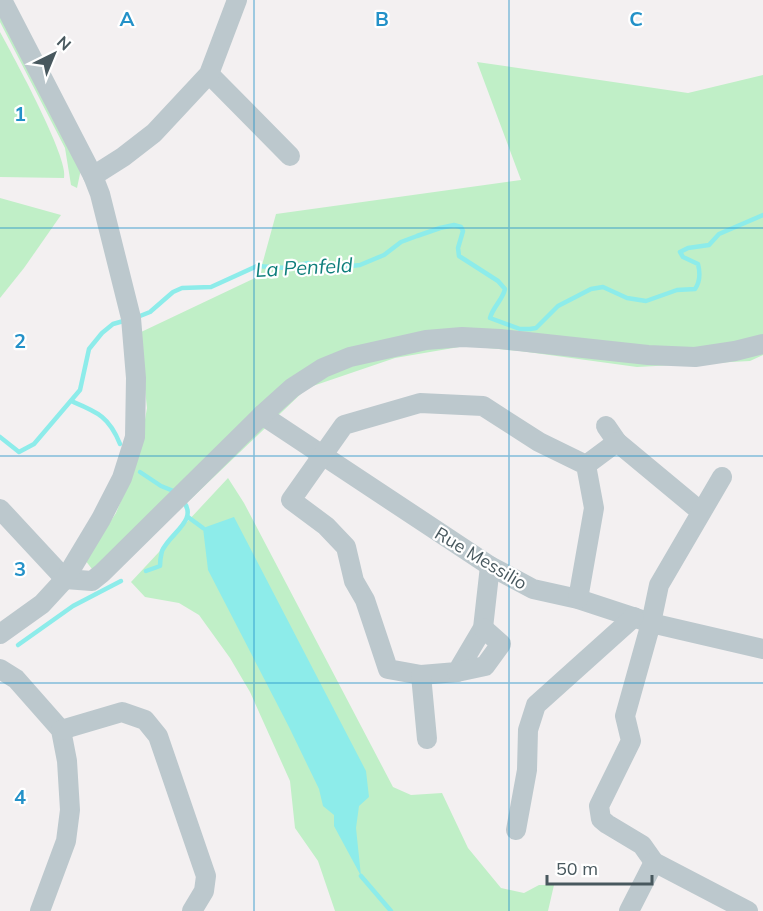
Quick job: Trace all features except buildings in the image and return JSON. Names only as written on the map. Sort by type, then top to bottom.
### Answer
[{"type":"street","points":[[0,634],[42,603],[65,579],[101,519],[122,478],[135,437],[135,348],[127,298],[106,214],[93,176],[2,0]]},
{"type":"street","points":[[93,176],[154,133],[209,74],[237,0]]},
{"type":"street","points":[[209,74],[290,156]]},
{"type":"street","points":[[0,509],[65,579],[92,581],[122,555],[292,388],[323,368],[350,357],[426,340],[462,337],[648,355],[695,357],[763,344]]},
{"type":"street","points":[[490,567],[483,628],[457,672],[421,675],[388,669],[365,600],[354,581],[346,547],[327,526],[291,500],[344,425],[420,403],[483,406],[539,442],[586,465]]},
{"type":"street","name":"Rue Messilio","points":[[262,415],[490,567],[533,589],[578,599],[642,620],[763,649]]},
{"type":"street","points":[[606,426],[618,442],[694,506]]},
{"type":"street","points":[[586,465],[618,442]]},
{"type":"street","points":[[578,599],[594,508],[586,465]]},
{"type":"street","points":[[722,477],[659,585],[642,620],[625,716],[631,741],[599,806],[599,812],[601,819],[607,824],[642,845],[654,862],[748,911]]},
{"type":"street","points":[[516,830],[527,770],[528,730],[536,705],[642,620]]},
{"type":"street","points":[[0,669],[16,678],[61,730],[67,761],[70,810],[66,840],[42,910]]},
{"type":"street","points":[[421,675],[427,739]]},
{"type":"street","points":[[61,730],[122,712],[146,720],[158,736],[206,876],[204,891],[192,911]]},
{"type":"street","points":[[629,911],[654,862]]},
{"type":"green space","points":[[0,9],[81,169],[77,188],[71,185],[65,148],[0,22]]},
{"type":"green space","points":[[0,32],[50,130],[63,167],[64,178],[0,177]]},
{"type":"green space","points":[[477,62],[688,93],[763,75],[763,355],[750,361],[637,367],[465,346],[395,358],[307,388],[103,583],[85,560],[116,513],[138,459],[147,408],[139,333],[259,276],[276,214],[521,180]]},
{"type":"green space","points":[[0,198],[61,215],[0,298]]},
{"type":"green space","points":[[228,478],[244,503],[393,787],[411,795],[442,793],[468,848],[501,888],[524,893],[539,885],[554,885],[548,911],[335,911],[318,861],[295,828],[290,781],[250,692],[230,658],[199,615],[179,603],[145,597],[131,582]]},
{"type":"water","points":[[234,517],[366,771],[369,797],[359,806],[356,828],[361,876],[334,826],[334,815],[323,806],[319,789],[289,727],[208,570],[203,528]]},
{"type":"waterway","name":"La Penfeld","points":[[135,318],[150,312],[173,292],[182,288],[211,287],[257,266],[286,268],[308,263],[332,268],[360,265],[384,255],[401,242],[454,225],[461,227],[463,231],[458,248],[459,256],[498,281],[505,289],[490,318],[520,329],[530,329],[536,328],[558,306],[591,289],[603,287],[627,298],[646,301],[677,290],[695,289],[699,277],[698,264],[683,257],[680,252],[688,248],[709,245],[719,234],[763,215]]},
{"type":"waterway","name":"La Penfeld","points":[[0,437],[19,452],[34,444],[80,390],[89,349],[113,324],[127,320]]},
{"type":"waterway","points":[[71,401],[88,408],[107,421],[120,444]]},
{"type":"waterway","points":[[140,472],[161,486],[176,492]]},
{"type":"waterway","points":[[146,571],[160,566],[162,551],[182,526],[188,514],[183,501]]},
{"type":"waterway","points":[[188,517],[203,528]]},
{"type":"waterway","points":[[18,645],[73,606],[121,581]]},
{"type":"waterway","points":[[361,876],[391,911]]}]
